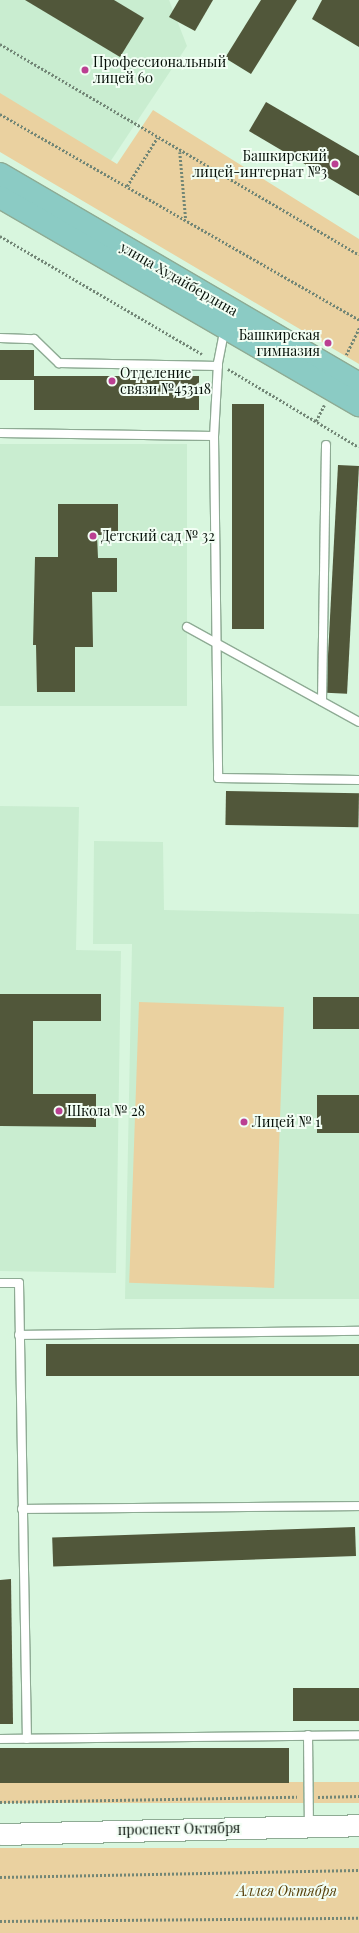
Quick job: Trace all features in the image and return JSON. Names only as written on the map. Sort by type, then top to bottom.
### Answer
[{"type":"main road","name":"улица Худайбердина","points":[[1,184],[229,319],[359,406]]},
{"type":"main road","name":"улица Худайбердина","points":[[229,319],[359,384]]},
{"type":"main road","name":"проспект Октября","points":[[0,1834],[359,1825]]},
{"type":"lane","points":[[229,319],[218,364],[214,436],[218,778],[359,780]]},
{"type":"lane","points":[[0,338],[34,339],[59,363],[218,364]]},
{"type":"lane","points":[[0,433],[214,436]]},
{"type":"lane","points":[[322,701],[326,445]]},
{"type":"lane","points":[[187,627],[359,722]]},
{"type":"lane","points":[[0,1283],[19,1283],[27,1739]]},
{"type":"lane","points":[[19,1335],[359,1331]]},
{"type":"lane","points":[[22,1509],[359,1506]]},
{"type":"lane","points":[[308,1735],[309,1826]]},
{"type":"lane","points":[[0,1739],[359,1735]]},
{"type":"path","points":[[0,44],[157,138],[359,255]]},
{"type":"path","points":[[0,114],[359,320]]},
{"type":"path","points":[[126,186],[157,138]]},
{"type":"path","points":[[180,151],[186,221]]},
{"type":"path","points":[[0,236],[359,447]]},
{"type":"path","points":[[344,361],[359,328]]},
{"type":"path","points":[[316,421],[326,401]]},
{"type":"path","points":[[0,1802],[359,1796]]},
{"type":"path","points":[[0,1877],[359,1870]]},
{"type":"path","points":[[0,1921],[359,1918]]},
{"type":"shaded area","name":"Профессиональный лицей 60","points":[[0,0],[169,0],[187,46],[110,162],[0,94]]},
{"type":"shaded area","name":"Детский сад № 32","points":[[0,444],[187,444],[187,706],[0,706]]},
{"type":"shaded area","name":"Школа № 28","points":[[0,806],[79,807],[76,950],[121,951],[116,1273],[0,1271]]},
{"type":"shaded area","name":"Лицей № 1","points":[[94,841],[163,842],[164,910],[359,914],[359,1299],[125,1299],[132,944],[93,944]]},
{"type":"green space","points":[[0,93],[117,164],[153,110],[359,239],[359,364],[0,152]]},
{"type":"green space","points":[[139,1002],[284,1007],[274,1288],[129,1283]]},
{"type":"green space","points":[[0,1782],[359,1782],[359,1803],[0,1803]]},
{"type":"green space","name":"Аллея Октября","points":[[0,1848],[359,1848],[359,1933],[0,1933]]},
{"type":"building","points":[[25,0],[114,0],[144,18],[120,57]]},
{"type":"building","points":[[179,0],[213,0],[195,31],[169,17]]},
{"type":"building","points":[[261,0],[297,0],[251,74],[225,58]]},
{"type":"building","points":[[322,0],[359,0],[359,47],[312,19]]},
{"type":"building","points":[[266,102],[359,156],[359,196],[249,131]]},
{"type":"building","points":[[0,350],[34,350],[34,380],[0,380]]},
{"type":"building","points":[[34,376],[199,376],[199,410],[34,410]]},
{"type":"building","points":[[232,404],[264,404],[264,629],[232,629]]},
{"type":"building","points":[[338,465],[359,466],[347,694],[326,693]]},
{"type":"building","points":[[58,504],[118,504],[118,535],[97,535],[98,558],[117,558],[117,592],[92,592],[93,647],[75,647],[75,692],[37,692],[36,645],[33,645],[35,557],[58,557]]},
{"type":"building","points":[[226,791],[359,793],[358,827],[225,825]]},
{"type":"building","points":[[0,994],[101,994],[101,1021],[33,1021],[33,1094],[96,1094],[96,1127],[0,1126]]},
{"type":"building","points":[[313,997],[359,997],[359,1029],[313,1029]]},
{"type":"building","points":[[317,1095],[359,1095],[359,1133],[317,1133]]},
{"type":"building","points":[[46,1344],[359,1344],[359,1376],[46,1376]]},
{"type":"building","points":[[355,1527],[356,1556],[53,1567],[52,1538]]},
{"type":"building","points":[[11,1579],[13,1724],[0,1724],[0,1580]]},
{"type":"building","points":[[293,1688],[359,1688],[359,1721],[293,1721]]},
{"type":"building","points":[[0,1748],[289,1748],[289,1783],[0,1783]]},
{"type":"place","name":"Профессиональный лицей 60","points":[[85,70]]},
{"type":"place","name":"Башкирский лицей-интернат №3","points":[[335,164]]},
{"type":"place","name":"Башкирская гимназия","points":[[328,343]]},
{"type":"place","name":"Отделение связи №453118","points":[[112,381]]},
{"type":"place","name":"Детский сад № 32","points":[[93,536]]},
{"type":"place","name":"Школа № 28","points":[[59,1111]]},
{"type":"place","name":"Лицей № 1","points":[[244,1122]]}]
